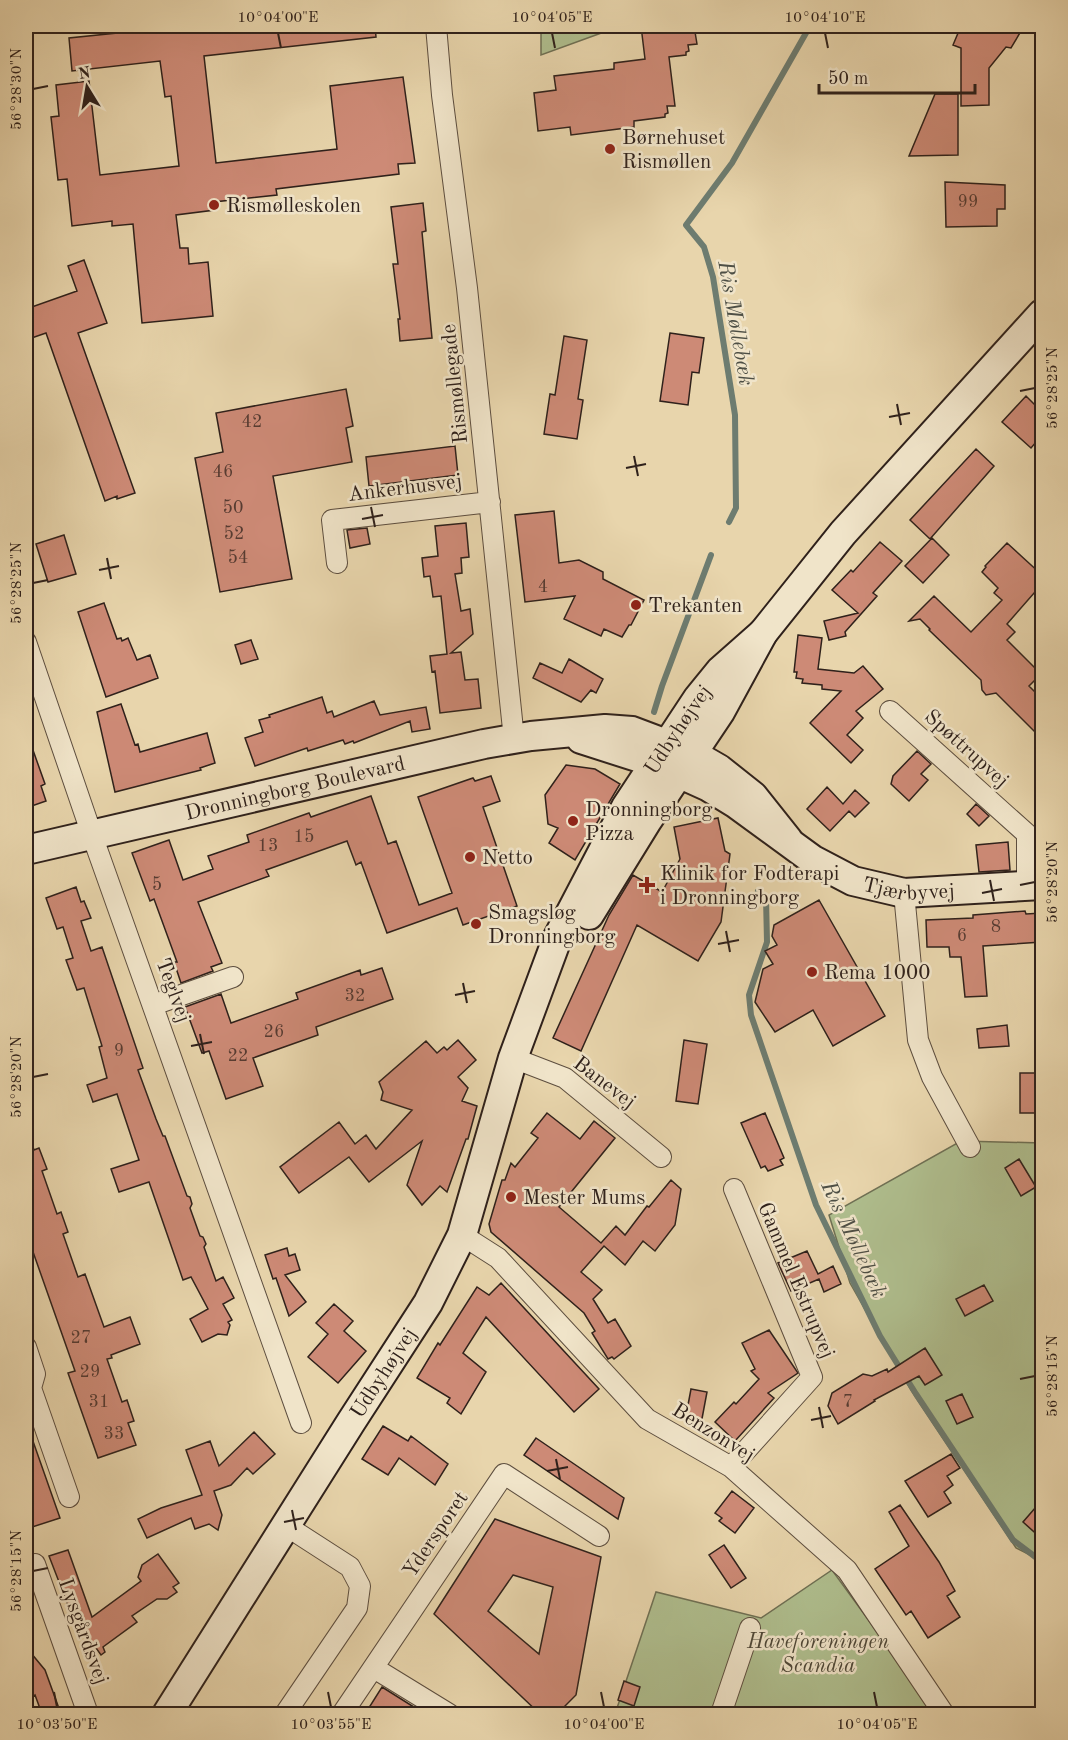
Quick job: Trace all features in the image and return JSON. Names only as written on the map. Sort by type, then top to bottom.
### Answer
[{"type":"street","name":"Rismøllegade","points":[[436,26],[442,95],[468,288],[514,738]]},
{"type":"street","name":"Udbyhøjvej","points":[[167,1714],[428,1303],[462,1235],[513,1058],[557,939],[626,807],[674,758],[698,698],[720,671],[763,633],[843,533],[1042,314]]},
{"type":"street","name":"Ankerhusvej","points":[[337,563],[332,520],[490,502]]},
{"type":"street","name":"Teglvej","points":[[26,642],[92,836],[301,1423]]},
{"type":"street","name":"Spøttrupvej","points":[[890,711],[1027,834],[1035,885]]},
{"type":"street","name":"Dronningborg Boulevard","points":[[26,850],[514,738],[565,734],[674,758]]},
{"type":"street","name":"Tjærbyvej","points":[[674,758],[813,860],[853,881],[904,892],[1035,885]]},
{"type":"street","points":[[904,892],[918,1040],[932,1077],[970,1147]]},
{"type":"street","points":[[153,1005],[233,977]]},
{"type":"street","name":"Banevej","points":[[513,1058],[565,1078],[661,1157]]},
{"type":"street","name":"Gammel Estrupvej","points":[[731,1467],[812,1377],[734,1189]]},
{"type":"street","name":"Benzonvej","points":[[462,1235],[498,1258],[647,1419],[731,1467],[847,1570],[944,1714]]},
{"type":"street","points":[[26,1347],[35,1374],[31,1388],[69,1497]]},
{"type":"street","name":"Ydersporet","points":[[342,1714],[504,1474],[599,1536]]},
{"type":"street","points":[[285,1526],[350,1567],[360,1586],[357,1608],[285,1714]]},
{"type":"street","name":"Lysgårdsvej","points":[[35,1564],[88,1714]]},
{"type":"street","points":[[721,1714],[750,1628]]},
{"type":"street","points":[[374,1668],[449,1714]]},
{"type":"green space","points":[[541,26],[611,26],[604,32],[541,55]]},
{"type":"green space","points":[[961,1141],[1042,1143],[1042,1561],[1016,1548],[911,1390],[850,1283],[829,1215]]},
{"type":"green space","name":"Haveforeningen Scandia","points":[[832,1570],[937,1714],[615,1714],[656,1592],[761,1618]]},
{"type":"building","points":[[186,26],[375,26],[376,37],[204,56],[216,163],[337,149],[330,86],[403,77],[415,163],[398,164],[399,174],[276,189],[277,195],[214,202],[215,210],[176,215],[180,248],[188,248],[189,264],[208,262],[213,316],[142,323],[133,224],[112,226],[112,221],[72,226],[67,179],[58,180],[51,117],[59,116],[56,85],[89,81],[100,175],[179,166],[171,96],[165,97],[160,61],[72,71],[69,38]]},
{"type":"building","points":[[641,26],[694,26],[697,44],[688,45],[689,51],[686,55],[669,57],[675,106],[667,106],[668,113],[665,117],[634,121],[634,127],[571,135],[570,127],[538,131],[534,93],[556,90],[554,76],[614,69],[614,63],[645,59]]},
{"type":"building","points":[[961,26],[1024,26],[1011,48],[1006,47],[989,68],[989,105],[961,106],[961,48],[953,45]]},
{"type":"building","points":[[935,94],[958,94],[958,155],[909,156]]},
{"type":"building","points":[[945,182],[1005,185],[1005,209],[997,209],[997,226],[946,227]]},
{"type":"building","points":[[423,203],[426,231],[422,232],[432,338],[400,341],[398,319],[400,319],[393,264],[398,264],[391,207]]},
{"type":"building","points":[[84,260],[107,323],[78,333],[135,493],[105,501],[46,333],[26,340],[26,309],[77,291],[68,266]]},
{"type":"building","points":[[670,333],[704,338],[699,373],[692,372],[688,405],[660,401]]},
{"type":"building","points":[[564,336],[587,340],[578,399],[583,400],[577,439],[544,434],[550,394],[555,395]]},
{"type":"building","points":[[346,389],[353,426],[346,428],[352,462],[273,476],[292,579],[220,592],[195,458],[223,452],[216,413]]},
{"type":"building","points":[[1026,396],[1042,412],[1042,435],[1031,448],[1002,422]]},
{"type":"building","points":[[455,446],[458,475],[369,486],[366,457]]},
{"type":"building","points":[[976,449],[994,466],[930,539],[910,520]]},
{"type":"building","points":[[554,511],[559,563],[579,560],[603,572],[603,579],[644,600],[622,637],[604,629],[601,636],[564,619],[575,596],[525,602],[515,515]]},
{"type":"building","points":[[466,523],[469,557],[461,558],[462,573],[455,574],[461,611],[470,609],[473,634],[451,653],[461,652],[465,680],[478,679],[481,708],[440,713],[435,671],[432,672],[430,656],[447,654],[441,596],[433,597],[430,576],[424,577],[422,558],[438,556],[435,526]]},
{"type":"building","points":[[367,528],[370,544],[350,548],[347,530]]},
{"type":"building","points":[[64,535],[76,574],[48,582],[36,544]]},
{"type":"building","points":[[932,538],[949,555],[923,583],[905,566]]},
{"type":"building","points":[[880,542],[902,561],[873,593],[877,596],[845,632],[846,636],[829,640],[824,621],[858,613],[832,590],[851,570],[853,572]]},
{"type":"building","points":[[1007,543],[1042,575],[1042,584],[1007,624],[1015,632],[1007,640],[1041,674],[1029,686],[1042,699],[1042,739],[996,693],[986,695],[982,690],[981,680],[920,619],[909,621],[934,596],[971,632],[1002,600],[994,593],[998,588],[982,572]]},
{"type":"building","points":[[104,603],[117,639],[121,638],[122,641],[128,638],[137,660],[150,655],[158,678],[106,697],[78,612]]},
{"type":"building","points":[[798,635],[822,638],[818,669],[854,673],[863,666],[883,689],[856,711],[863,718],[847,735],[863,750],[851,763],[810,723],[841,691],[822,689],[822,685],[802,683],[803,679],[796,678],[797,672],[794,672]]},
{"type":"building","points":[[251,640],[258,659],[241,664],[235,645]]},
{"type":"building","points":[[569,659],[603,679],[596,693],[591,690],[581,702],[533,678],[540,663],[562,673]]},
{"type":"building","points":[[322,697],[327,713],[332,711],[334,717],[374,701],[380,715],[426,707],[430,729],[412,732],[410,721],[354,743],[353,741],[345,744],[343,740],[308,751],[307,748],[255,766],[245,738],[263,732],[259,720]]},
{"type":"building","points":[[121,704],[135,745],[138,744],[140,752],[207,733],[215,763],[200,768],[201,770],[115,792],[97,712]]},
{"type":"building","points":[[26,736],[28,736],[45,784],[41,786],[46,801],[26,808]]},
{"type":"building","points":[[917,751],[931,764],[921,774],[928,780],[909,801],[891,784],[893,776]]},
{"type":"building","points":[[566,765],[595,769],[620,784],[575,860],[549,843],[558,828],[548,824],[545,795]]},
{"type":"building","points":[[491,776],[500,801],[483,807],[517,906],[463,925],[457,908],[387,933],[361,862],[356,865],[347,841],[266,870],[269,876],[198,902],[222,963],[211,967],[213,971],[181,983],[174,962],[177,962],[154,899],[150,901],[132,853],[169,840],[183,880],[213,869],[208,856],[249,842],[247,835],[309,813],[311,817],[371,796],[388,844],[396,841],[419,905],[452,893],[418,797],[473,778],[475,781]]},
{"type":"building","points":[[827,787],[843,804],[855,790],[869,803],[855,817],[849,811],[830,831],[807,809]]},
{"type":"building","points":[[976,804],[989,816],[979,826],[967,814]]},
{"type":"building","points":[[718,818],[725,851],[730,854],[721,922],[698,961],[637,925],[581,1051],[553,1038],[609,915],[633,875],[662,892],[680,859],[674,827]]},
{"type":"building","points":[[1008,842],[1010,870],[979,872],[976,845]]},
{"type":"building","points":[[76,887],[81,902],[84,901],[91,918],[81,921],[91,951],[102,947],[143,1068],[138,1070],[187,1196],[190,1197],[192,1204],[190,1208],[200,1236],[206,1244],[204,1247],[216,1281],[223,1277],[234,1298],[223,1304],[232,1320],[228,1322],[230,1325],[227,1335],[218,1334],[202,1342],[190,1319],[208,1309],[191,1277],[183,1280],[149,1182],[119,1192],[111,1169],[139,1160],[117,1094],[93,1102],[87,1085],[107,1078],[99,1047],[102,1046],[84,988],[77,990],[66,960],[73,958],[63,927],[57,929],[46,898]]},
{"type":"building","name":"Rema 1000","points":[[819,900],[885,1016],[833,1046],[813,1010],[775,1032],[755,1002],[763,969],[773,964],[765,951],[777,945],[772,936],[774,925]]},
{"type":"building","points":[[1025,911],[1026,914],[1042,913],[1042,942],[983,946],[987,996],[965,997],[961,957],[950,957],[949,947],[927,947],[926,920],[973,918],[973,915]]},
{"type":"building","points":[[382,968],[393,999],[316,1027],[318,1035],[253,1058],[263,1086],[226,1099],[209,1051],[202,1053],[185,1007],[221,994],[231,1023],[298,999],[296,993],[360,970],[361,975]]},
{"type":"building","points":[[1007,1025],[1009,1046],[979,1048],[977,1029]]},
{"type":"building","points":[[458,1040],[476,1060],[458,1077],[468,1088],[462,1101],[477,1106],[468,1139],[466,1139],[447,1192],[440,1186],[422,1205],[407,1185],[422,1141],[369,1182],[349,1157],[299,1193],[280,1167],[339,1122],[355,1144],[366,1135],[376,1149],[412,1110],[381,1100],[383,1092],[379,1082],[426,1041],[437,1053],[444,1047],[447,1050]]},
{"type":"building","points":[[684,1040],[707,1044],[698,1104],[676,1101]]},
{"type":"building","points":[[1020,1073],[1042,1073],[1042,1113],[1020,1113]]},
{"type":"building","points":[[547,1113],[580,1139],[594,1121],[615,1138],[559,1207],[601,1243],[616,1226],[625,1235],[671,1180],[681,1189],[675,1225],[655,1251],[643,1241],[625,1265],[604,1246],[581,1272],[602,1290],[593,1299],[608,1323],[615,1319],[631,1346],[614,1359],[612,1357],[608,1359],[592,1333],[595,1331],[584,1313],[491,1232],[489,1224],[502,1180],[505,1180],[511,1163],[515,1167],[538,1138],[531,1133]]},
{"type":"building","points":[[765,1113],[784,1158],[780,1160],[783,1165],[768,1171],[765,1166],[761,1168],[741,1123]]},
{"type":"building","points":[[28,1132],[34,1150],[39,1148],[47,1169],[42,1171],[57,1214],[61,1212],[68,1232],[63,1234],[78,1277],[85,1274],[104,1327],[130,1317],[140,1344],[111,1355],[112,1358],[107,1359],[122,1402],[127,1400],[134,1421],[128,1423],[136,1445],[98,1458],[68,1373],[75,1371],[26,1232],[26,1133]]},
{"type":"building","points":[[1019,1159],[1036,1187],[1021,1196],[1005,1168]]},
{"type":"building","points":[[287,1248],[289,1256],[295,1254],[300,1270],[285,1275],[306,1302],[289,1316],[276,1278],[273,1279],[265,1255]]},
{"type":"building","points":[[807,1251],[818,1274],[833,1266],[841,1284],[824,1292],[819,1279],[791,1291],[778,1263]]},
{"type":"building","points":[[501,1283],[599,1389],[574,1412],[486,1317],[463,1353],[486,1372],[461,1414],[447,1403],[450,1398],[417,1378],[477,1287],[489,1295]]},
{"type":"building","points":[[984,1285],[993,1301],[965,1316],[956,1299]]},
{"type":"building","points":[[334,1304],[353,1321],[344,1331],[366,1351],[338,1383],[308,1357],[328,1334],[316,1323]]},
{"type":"building","points":[[769,1330],[798,1373],[768,1393],[774,1398],[735,1441],[715,1422],[734,1402],[736,1404],[759,1379],[751,1371],[755,1369],[742,1343]]},
{"type":"building","points":[[925,1348],[942,1375],[925,1385],[919,1376],[874,1400],[838,1424],[828,1406],[832,1393],[863,1374],[872,1376],[887,1369],[888,1372]]},
{"type":"building","points":[[691,1389],[707,1392],[701,1424],[685,1421]]},
{"type":"building","points":[[962,1394],[973,1417],[957,1424],[946,1401]]},
{"type":"building","points":[[383,1426],[408,1441],[411,1436],[448,1464],[435,1485],[399,1458],[388,1475],[362,1459]]},
{"type":"building","points":[[28,1427],[60,1518],[26,1529],[26,1428]]},
{"type":"building","points":[[254,1432],[275,1454],[253,1474],[247,1468],[231,1485],[214,1491],[222,1515],[218,1530],[209,1524],[195,1529],[191,1518],[147,1538],[138,1519],[161,1508],[202,1495],[186,1450],[210,1441],[219,1466]]},
{"type":"building","points":[[536,1438],[624,1498],[618,1519],[524,1455]]},
{"type":"building","points":[[951,1454],[960,1468],[947,1476],[953,1485],[944,1492],[951,1503],[928,1517],[905,1481]]},
{"type":"building","points":[[732,1491],[754,1508],[735,1533],[719,1521],[722,1518],[715,1513]]},
{"type":"building","points":[[1042,1500],[1042,1539],[1023,1522]]},
{"type":"building","points":[[900,1505],[939,1562],[955,1591],[947,1596],[960,1617],[928,1638],[911,1611],[906,1615],[875,1569],[909,1546],[889,1512]]},
{"type":"building","points":[[495,1519],[601,1557],[576,1695],[557,1714],[540,1714],[434,1614]],"holes":[[[513,1575],[553,1587],[539,1654],[488,1611]]]},
{"type":"building","points":[[724,1545],[746,1578],[731,1588],[709,1555]]},
{"type":"building","points":[[68,1550],[92,1617],[141,1581],[138,1577],[142,1565],[158,1554],[179,1583],[173,1587],[177,1592],[167,1599],[157,1599],[132,1616],[137,1622],[103,1647],[105,1652],[101,1655],[71,1613],[49,1556]]},
{"type":"building","points":[[26,1647],[45,1670],[61,1714],[42,1714],[35,1695],[26,1702]]},
{"type":"building","points":[[624,1681],[640,1687],[634,1706],[618,1700]]},
{"type":"building","points":[[382,1687],[425,1714],[365,1714]]},
{"type":"waterway","name":"Ris Møllebæk","points":[[729,522],[736,508],[735,415],[713,277],[704,247],[686,225],[732,163],[810,26]]},
{"type":"waterway","name":"Ris Møllebæk","points":[[654,712],[711,555]]},
{"type":"waterway","name":"Ris Møllebæk","points":[[758,891],[766,898],[767,942],[749,995],[751,1015],[816,1205],[880,1336],[916,1394],[1013,1540],[1042,1562]]},
{"type":"place","name":"Børnehuset Rismøllen","points":[[610,149]]},
{"type":"place","name":"Rismølleskolen","points":[[214,205]]},
{"type":"place","name":"Trekanten","points":[[636,605]]},
{"type":"place","name":"Dronningborg Pizza","points":[[573,821]]},
{"type":"place","name":"Netto","points":[[470,857]]},
{"type":"place","name":"Klinik for Fodterapi i Dronningborg","points":[[647,885]]},
{"type":"place","name":"Smagsløg Dronningborg","points":[[476,924]]},
{"type":"place","name":"Rema 1000","points":[[812,972]]},
{"type":"place","name":"Mester Mums","points":[[511,1197]]}]
